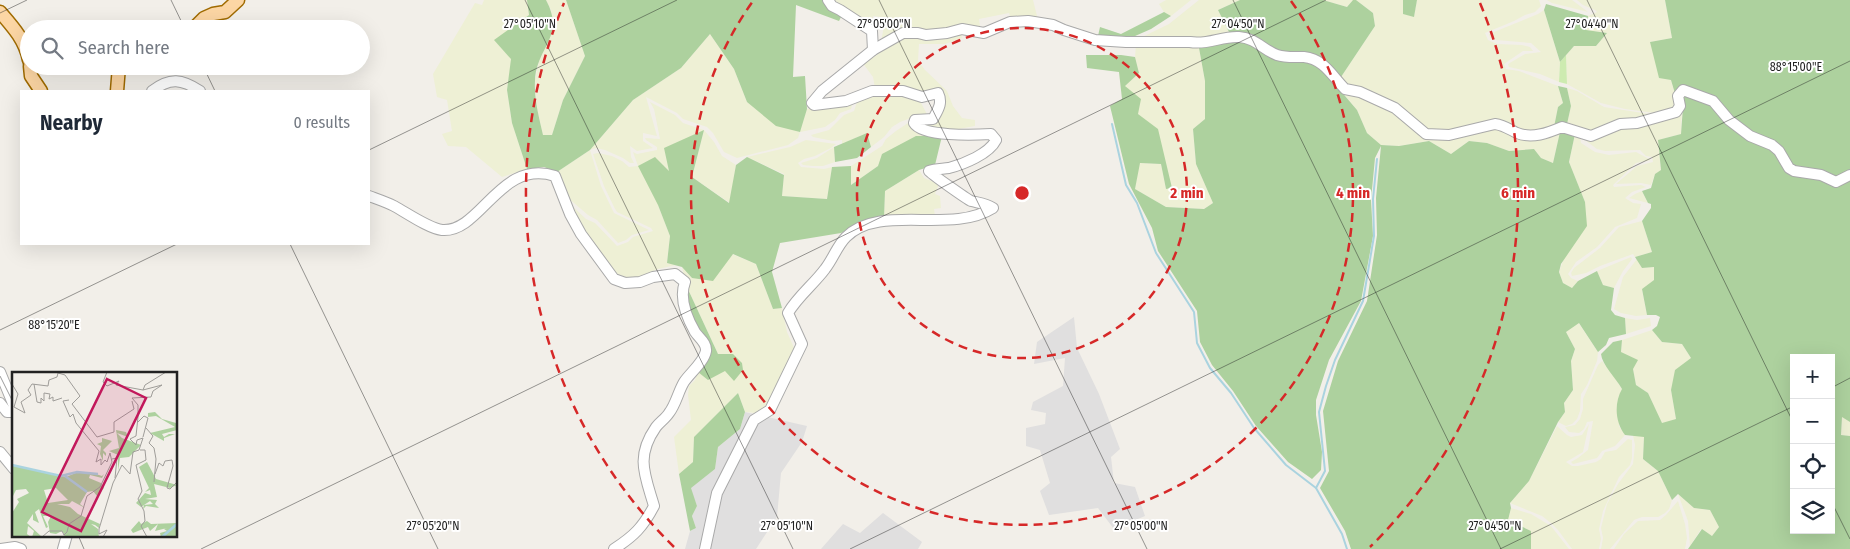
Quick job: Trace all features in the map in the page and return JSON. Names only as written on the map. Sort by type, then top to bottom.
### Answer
[{"type":"main road","points":[[202,20],[213,14],[225,12],[238,0]]},
{"type":"main road","points":[[0,12],[20,36]]},
{"type":"main road","points":[[32,75],[40,90]]},
{"type":"main road","points":[[117,90],[118,75]]},
{"type":"street","points":[[828,0],[827,2],[832,6],[872,31],[873,50]]},
{"type":"street","points":[[705,549],[717,493],[754,420],[770,410],[802,344],[788,313],[827,267],[845,238],[866,224],[878,221],[910,220],[932,222],[951,220],[987,212],[993,208],[987,204],[965,198],[929,171],[950,168],[965,162],[993,146],[996,140],[991,134],[950,134],[922,129],[916,126],[914,123],[916,120],[933,119],[941,104],[938,93],[922,97],[903,91],[872,91],[846,101],[814,105],[812,103],[822,91],[873,50],[903,33],[947,33],[962,29],[984,33],[1010,22],[1028,21],[1053,25],[1075,34],[1110,42],[1199,43],[1238,36],[1251,38],[1275,54],[1284,57],[1311,58],[1318,61],[1327,67],[1345,89],[1374,97],[1395,108],[1426,134],[1436,135],[1449,135],[1501,124],[1520,134],[1540,135],[1562,127],[1591,136],[1620,124],[1637,123],[1676,112],[1680,106],[1678,96],[1682,90],[1713,101],[1729,120],[1750,136],[1772,145],[1789,168],[1794,171],[1821,175],[1836,182],[1850,175]]},
{"type":"street","points":[[154,90],[170,81],[181,80],[198,90]]},
{"type":"street","points":[[370,196],[430,226],[443,230],[464,224],[506,185],[532,174],[544,172],[555,176],[570,214],[581,234],[614,279],[625,283],[640,282],[653,277],[675,274],[684,282],[682,291],[688,317],[696,334],[706,345],[706,353],[683,384],[670,412],[657,426],[646,444],[643,461],[644,478],[654,506],[646,522],[633,538],[614,549]]},
{"type":"street","points":[[0,372],[12,403]]},
{"type":"street","points":[[0,403],[8,412],[12,411]]},
{"type":"street","points":[[0,452],[12,467]]},
{"type":"street","points":[[63,549],[67,536]]},
{"type":"street","points":[[1,549],[15,547],[21,549]]},
{"type":"shaded area","points":[[1074,317],[1077,348],[1099,394],[1120,449],[1111,457],[1114,483],[1135,487],[1145,516],[1114,529],[1098,508],[1049,515],[1040,491],[1050,483],[1040,450],[1026,446],[1026,428],[1045,424],[1046,413],[1031,410],[1033,402],[1063,386],[1065,358],[1034,364],[1037,342]]},
{"type":"shaded area","points":[[745,412],[807,426],[802,442],[781,473],[777,517],[756,549],[685,549],[690,531],[696,528],[692,516],[697,506],[690,488],[715,469],[718,447],[740,429]]},
{"type":"shaded area","points":[[883,513],[922,542],[918,549],[821,549],[843,524],[860,533]]},
{"type":"green space","points":[[484,0],[527,0],[529,15],[517,25],[507,90],[512,123],[527,169],[502,177],[466,147],[448,146],[442,134],[452,131],[447,100],[437,97],[433,74],[475,3],[482,5]]},
{"type":"green space","points":[[527,0],[546,0],[553,23],[552,33],[540,59],[535,81],[536,101],[543,135],[552,135],[563,100],[585,56],[566,0],[824,0],[824,3],[830,10],[842,15],[839,21],[796,5],[793,77],[805,76],[807,109],[800,132],[776,126],[747,102],[734,69],[710,34],[681,68],[633,100],[590,150],[557,172],[544,167],[527,169],[512,123],[507,90],[511,59],[494,40],[529,15]]},
{"type":"green space","points":[[546,0],[566,0],[585,56],[563,100],[552,135],[543,135],[537,109],[535,80],[539,61],[553,30],[551,10]]},
{"type":"green space","points":[[834,0],[1033,0],[1040,21],[1011,19],[1009,13],[979,19],[980,26],[920,32],[881,42],[884,26],[888,26],[888,18],[873,16],[872,27]]},
{"type":"green space","points":[[1166,0],[1191,0],[1171,16],[1164,12],[1159,4]]},
{"type":"green space","points":[[1199,0],[1240,0],[1218,10],[1229,32],[1211,38],[1136,40],[1169,24]]},
{"type":"green space","points":[[1240,0],[1323,0],[1347,7],[1353,0],[1356,0],[1373,13],[1375,26],[1339,80],[1328,65],[1277,52],[1268,44],[1253,36],[1229,32],[1218,10]]},
{"type":"green space","points":[[1323,0],[1353,0],[1347,7]]},
{"type":"green space","points":[[1356,0],[1403,0],[1414,17],[1417,0],[1539,0],[1541,6],[1535,12],[1485,33],[1488,40],[1497,44],[1522,45],[1530,47],[1533,51],[1523,51],[1504,64],[1506,69],[1519,71],[1558,86],[1563,103],[1558,107],[1554,127],[1537,134],[1506,126],[1426,131],[1407,116],[1347,88],[1339,80],[1375,26],[1373,13]]},
{"type":"green space","points":[[1403,0],[1417,0],[1414,17],[1403,14]]},
{"type":"green space","points":[[1547,0],[1572,0],[1588,12],[1552,3]]},
{"type":"green space","points":[[1577,0],[1665,0],[1672,38],[1650,42],[1671,80],[1678,106],[1662,114],[1625,109],[1601,103],[1567,84],[1566,55],[1574,46],[1596,46],[1607,33],[1586,30],[1588,16],[1597,12]]},
{"type":"green space","points":[[1665,0],[1850,0],[1850,171],[1838,178],[1794,168],[1702,93],[1676,97],[1671,80],[1659,78],[1650,42],[1672,38]]},
{"type":"green space","points":[[1546,4],[1588,16],[1586,30],[1607,33],[1596,46],[1574,46],[1560,62],[1544,10]]},
{"type":"green space","points":[[1544,10],[1560,62],[1559,82],[1540,74],[1509,67],[1508,64],[1525,54],[1541,52],[1531,43],[1496,40],[1490,38],[1489,34]]},
{"type":"green space","points":[[1164,12],[1171,16],[1151,29],[1126,40],[1098,36],[1100,27],[1121,34]]},
{"type":"green space","points":[[961,31],[962,38],[945,44],[919,44],[918,61],[947,91],[953,106],[962,118],[975,120],[975,126],[942,132],[919,126],[936,121],[943,97],[875,88],[873,77],[862,62],[872,58],[878,54],[880,49],[903,35]]},
{"type":"green space","points":[[710,34],[734,69],[747,102],[799,132],[807,109],[853,100],[851,109],[840,113],[835,120],[825,127],[800,132],[798,138],[788,145],[737,158],[724,152],[713,133],[707,127],[683,119],[677,113],[646,97],[657,136],[643,133],[643,141],[653,148],[637,151],[630,146],[631,157],[634,163],[630,163],[605,150],[596,148],[590,150],[633,100],[681,68]]},
{"type":"green space","points":[[1226,41],[1238,41],[1314,64],[1322,69],[1357,110],[1367,133],[1381,145],[1399,146],[1429,141],[1451,154],[1469,141],[1487,143],[1509,151],[1534,149],[1541,158],[1553,163],[1560,132],[1575,134],[1569,162],[1585,202],[1587,226],[1561,264],[1559,272],[1563,283],[1572,288],[1578,281],[1597,271],[1603,285],[1614,288],[1611,310],[1615,315],[1625,318],[1626,334],[1609,338],[1606,345],[1598,352],[1579,323],[1566,332],[1575,349],[1571,361],[1573,390],[1564,403],[1565,412],[1558,422],[1529,481],[1510,503],[1511,508],[1508,520],[1531,531],[1531,549],[1351,549],[1345,531],[1320,488],[1329,471],[1323,411],[1338,361],[1367,301],[1377,235],[1376,198],[1381,146],[1375,158],[1371,200],[1373,236],[1361,301],[1329,360],[1316,400],[1316,415],[1322,452],[1321,470],[1312,479],[1288,462],[1256,426],[1233,391],[1212,365],[1200,342],[1197,311],[1158,251],[1152,228],[1129,184],[1110,106],[1122,99],[1119,72],[1087,68],[1086,55],[1135,57],[1139,73],[1125,86],[1141,99],[1138,114],[1158,129],[1172,188],[1166,189],[1161,164],[1140,163],[1135,189],[1166,207],[1204,209],[1213,203],[1196,164],[1193,129],[1205,119],[1205,81],[1199,48]]},
{"type":"green space","points":[[1136,44],[1188,45],[1199,48],[1205,81],[1205,119],[1193,129],[1196,164],[1213,203],[1204,209],[1166,207],[1135,189],[1139,163],[1161,164],[1166,189],[1172,187],[1125,86],[1139,73],[1135,57]]},
{"type":"green space","points":[[1566,55],[1567,84],[1559,82],[1560,62]]},
{"type":"green space","points":[[1558,86],[1567,88],[1571,106],[1567,124],[1554,127],[1558,107],[1563,103]]},
{"type":"green space","points":[[1338,87],[1381,102],[1425,136],[1494,126],[1507,131],[1560,132],[1553,163],[1541,158],[1534,149],[1509,151],[1487,143],[1469,141],[1451,154],[1429,141],[1399,146],[1381,145],[1367,133],[1357,110]]},
{"type":"green space","points":[[1567,88],[1577,91],[1604,107],[1656,115],[1591,134],[1567,124],[1571,106]]},
{"type":"green space","points":[[877,93],[901,93],[920,101],[929,118],[919,115],[900,122],[871,147],[867,133],[842,144],[842,140],[833,141],[811,135],[829,130],[844,115],[854,111],[858,99]]},
{"type":"green space","points":[[1684,93],[1702,97],[1771,147],[1788,169],[1822,178],[1850,178],[1850,422],[1842,417],[1841,435],[1850,436],[1850,549],[1688,549],[1702,529],[1712,536],[1719,527],[1710,510],[1694,508],[1678,494],[1672,500],[1658,471],[1643,459],[1644,437],[1625,435],[1619,424],[1617,406],[1622,389],[1607,367],[1601,354],[1613,342],[1622,340],[1621,352],[1638,360],[1633,369],[1636,385],[1648,393],[1662,423],[1676,419],[1671,390],[1675,370],[1691,358],[1682,344],[1662,342],[1652,330],[1657,326],[1660,317],[1647,315],[1642,289],[1654,280],[1654,267],[1642,268],[1635,257],[1652,252],[1642,221],[1651,208],[1651,204],[1648,203],[1642,191],[1651,188],[1655,174],[1661,170],[1658,140],[1681,134]]},
{"type":"green space","points":[[650,102],[675,115],[683,123],[704,130],[670,172],[658,205],[670,236],[667,263],[676,265],[658,269],[639,277],[629,278],[615,273],[592,245],[570,204],[586,219],[595,223],[617,246],[628,242],[633,237],[653,231],[651,228],[617,212],[604,186],[593,154],[598,153],[612,156],[629,167],[638,166],[633,152],[637,154],[657,150],[657,147],[645,138],[660,139],[654,109]]},
{"type":"green space","points":[[1682,107],[1681,134],[1658,140],[1661,171],[1655,174],[1651,185],[1641,183],[1616,184],[1637,166],[1653,162],[1652,157],[1646,156],[1640,150],[1605,151],[1597,149],[1585,140],[1592,139]]},
{"type":"green space","points":[[911,121],[942,136],[878,166],[851,185],[851,166],[882,146],[886,139]]},
{"type":"green space","points":[[704,130],[722,156],[736,165],[730,203],[692,177]]},
{"type":"green space","points":[[704,130],[692,177],[729,203],[736,165],[747,157],[784,175],[782,196],[827,199],[832,167],[851,166],[851,185],[878,166],[882,154],[916,136],[942,136],[935,165],[919,170],[885,191],[884,218],[860,223],[841,233],[780,243],[772,272],[782,308],[773,309],[756,264],[733,254],[713,281],[692,278],[682,267],[667,263],[670,236],[658,205],[638,166],[655,157],[669,171],[664,148]]},
{"type":"green space","points":[[867,133],[871,147],[857,158],[835,162],[834,147]]},
{"type":"green space","points":[[1575,134],[1580,136],[1581,143],[1595,152],[1609,155],[1636,152],[1651,160],[1636,163],[1613,185],[1614,187],[1641,185],[1646,187],[1632,192],[1625,198],[1633,203],[1641,204],[1637,218],[1615,227],[1597,247],[1576,262],[1568,274],[1571,278],[1578,281],[1572,288],[1563,283],[1559,272],[1585,202],[1569,162]]},
{"type":"green space","points":[[806,140],[836,144],[798,163],[801,167],[824,169],[832,167],[827,199],[782,196],[784,174],[747,157],[790,147]]},
{"type":"green space","points":[[834,147],[835,162],[823,166],[803,165],[801,163],[817,158]]},
{"type":"green space","points":[[590,150],[601,186],[614,213],[649,230],[632,235],[618,243],[597,220],[588,215],[567,197],[557,172]]},
{"type":"green space","points":[[919,170],[924,178],[939,184],[935,194],[940,196],[941,208],[934,209],[935,216],[884,218],[885,191]]},
{"type":"green space","points":[[1642,191],[1648,203],[1629,198],[1635,194]]},
{"type":"green space","points":[[1642,221],[1652,252],[1635,257],[1633,254],[1586,273],[1572,276],[1571,273],[1574,268],[1600,248],[1619,227]]},
{"type":"green space","points":[[732,254],[756,264],[773,309],[782,308],[787,332],[795,350],[766,409],[756,413],[745,412],[738,393],[694,437],[693,462],[679,474],[674,437],[691,420],[688,395],[689,386],[695,380],[698,372],[718,354],[686,285],[682,267],[692,278]]},
{"type":"green space","points":[[1631,257],[1632,259],[1614,288],[1603,285],[1597,271]]},
{"type":"green space","points":[[1637,259],[1642,268],[1654,267],[1654,280],[1642,290],[1647,315],[1636,316],[1621,313],[1614,309],[1623,277]]},
{"type":"green space","points":[[686,285],[718,354],[733,354],[742,363],[743,370],[734,381],[725,371],[708,380],[698,372],[708,355],[689,313]]},
{"type":"green space","points":[[1625,318],[1637,320],[1650,318],[1651,326],[1626,334]]},
{"type":"green space","points":[[1578,322],[1598,352],[1597,361],[1581,394],[1580,411],[1577,419],[1572,424],[1566,426],[1558,422],[1565,412],[1564,403],[1573,390],[1571,361],[1575,349],[1566,332]]},
{"type":"green space","points":[[1652,330],[1662,342],[1682,344],[1691,358],[1671,390],[1676,419],[1662,424],[1648,393],[1636,385],[1633,369],[1621,352],[1622,340]]},
{"type":"green space","points":[[1602,361],[1622,389],[1619,426],[1625,435],[1615,446],[1602,451],[1597,458],[1573,464],[1571,462],[1588,450],[1593,421],[1587,422],[1584,429],[1579,433],[1569,432],[1565,427],[1575,425],[1580,419],[1583,399],[1598,365]]},
{"type":"green space","points":[[738,393],[745,412],[740,429],[718,447],[715,469],[691,488],[697,506],[692,516],[696,528],[690,531],[679,474],[693,462],[694,437]]},
{"type":"green space","points":[[1842,416],[1850,422],[1850,436],[1841,435]]},
{"type":"green space","points":[[1589,424],[1583,452],[1566,462],[1572,466],[1578,466],[1596,462],[1601,459],[1605,452],[1616,450],[1628,439],[1632,440],[1632,458],[1630,465],[1619,477],[1603,511],[1599,529],[1601,539],[1599,549],[1572,549],[1558,530],[1542,516],[1510,503],[1529,481],[1557,426],[1571,437],[1582,435]]},
{"type":"green space","points":[[1633,435],[1644,436],[1643,459],[1658,471],[1672,500],[1669,509],[1665,513],[1658,517],[1642,517],[1634,520],[1610,549],[1601,549],[1603,538],[1601,528],[1607,504],[1618,484],[1633,464],[1635,445]]},
{"type":"green space","points":[[1678,494],[1694,508],[1710,510],[1719,527],[1712,536],[1701,529],[1690,546],[1688,521]]},
{"type":"green space","points":[[1678,501],[1685,524],[1687,538],[1685,549],[1614,549],[1624,534],[1638,521],[1660,520]]},
{"type":"green space","points":[[1511,508],[1531,514],[1551,526],[1569,549],[1531,549],[1531,531],[1508,520]]},
{"type":"waterway","points":[[1112,124],[1126,185],[1137,203],[1156,253],[1194,312],[1197,343],[1210,368],[1231,393],[1254,428],[1286,465],[1316,488],[1342,534],[1347,549]]},
{"type":"waterway","points":[[1316,488],[1325,471],[1319,412],[1335,360],[1363,301],[1374,236],[1373,199],[1377,159]]}]
